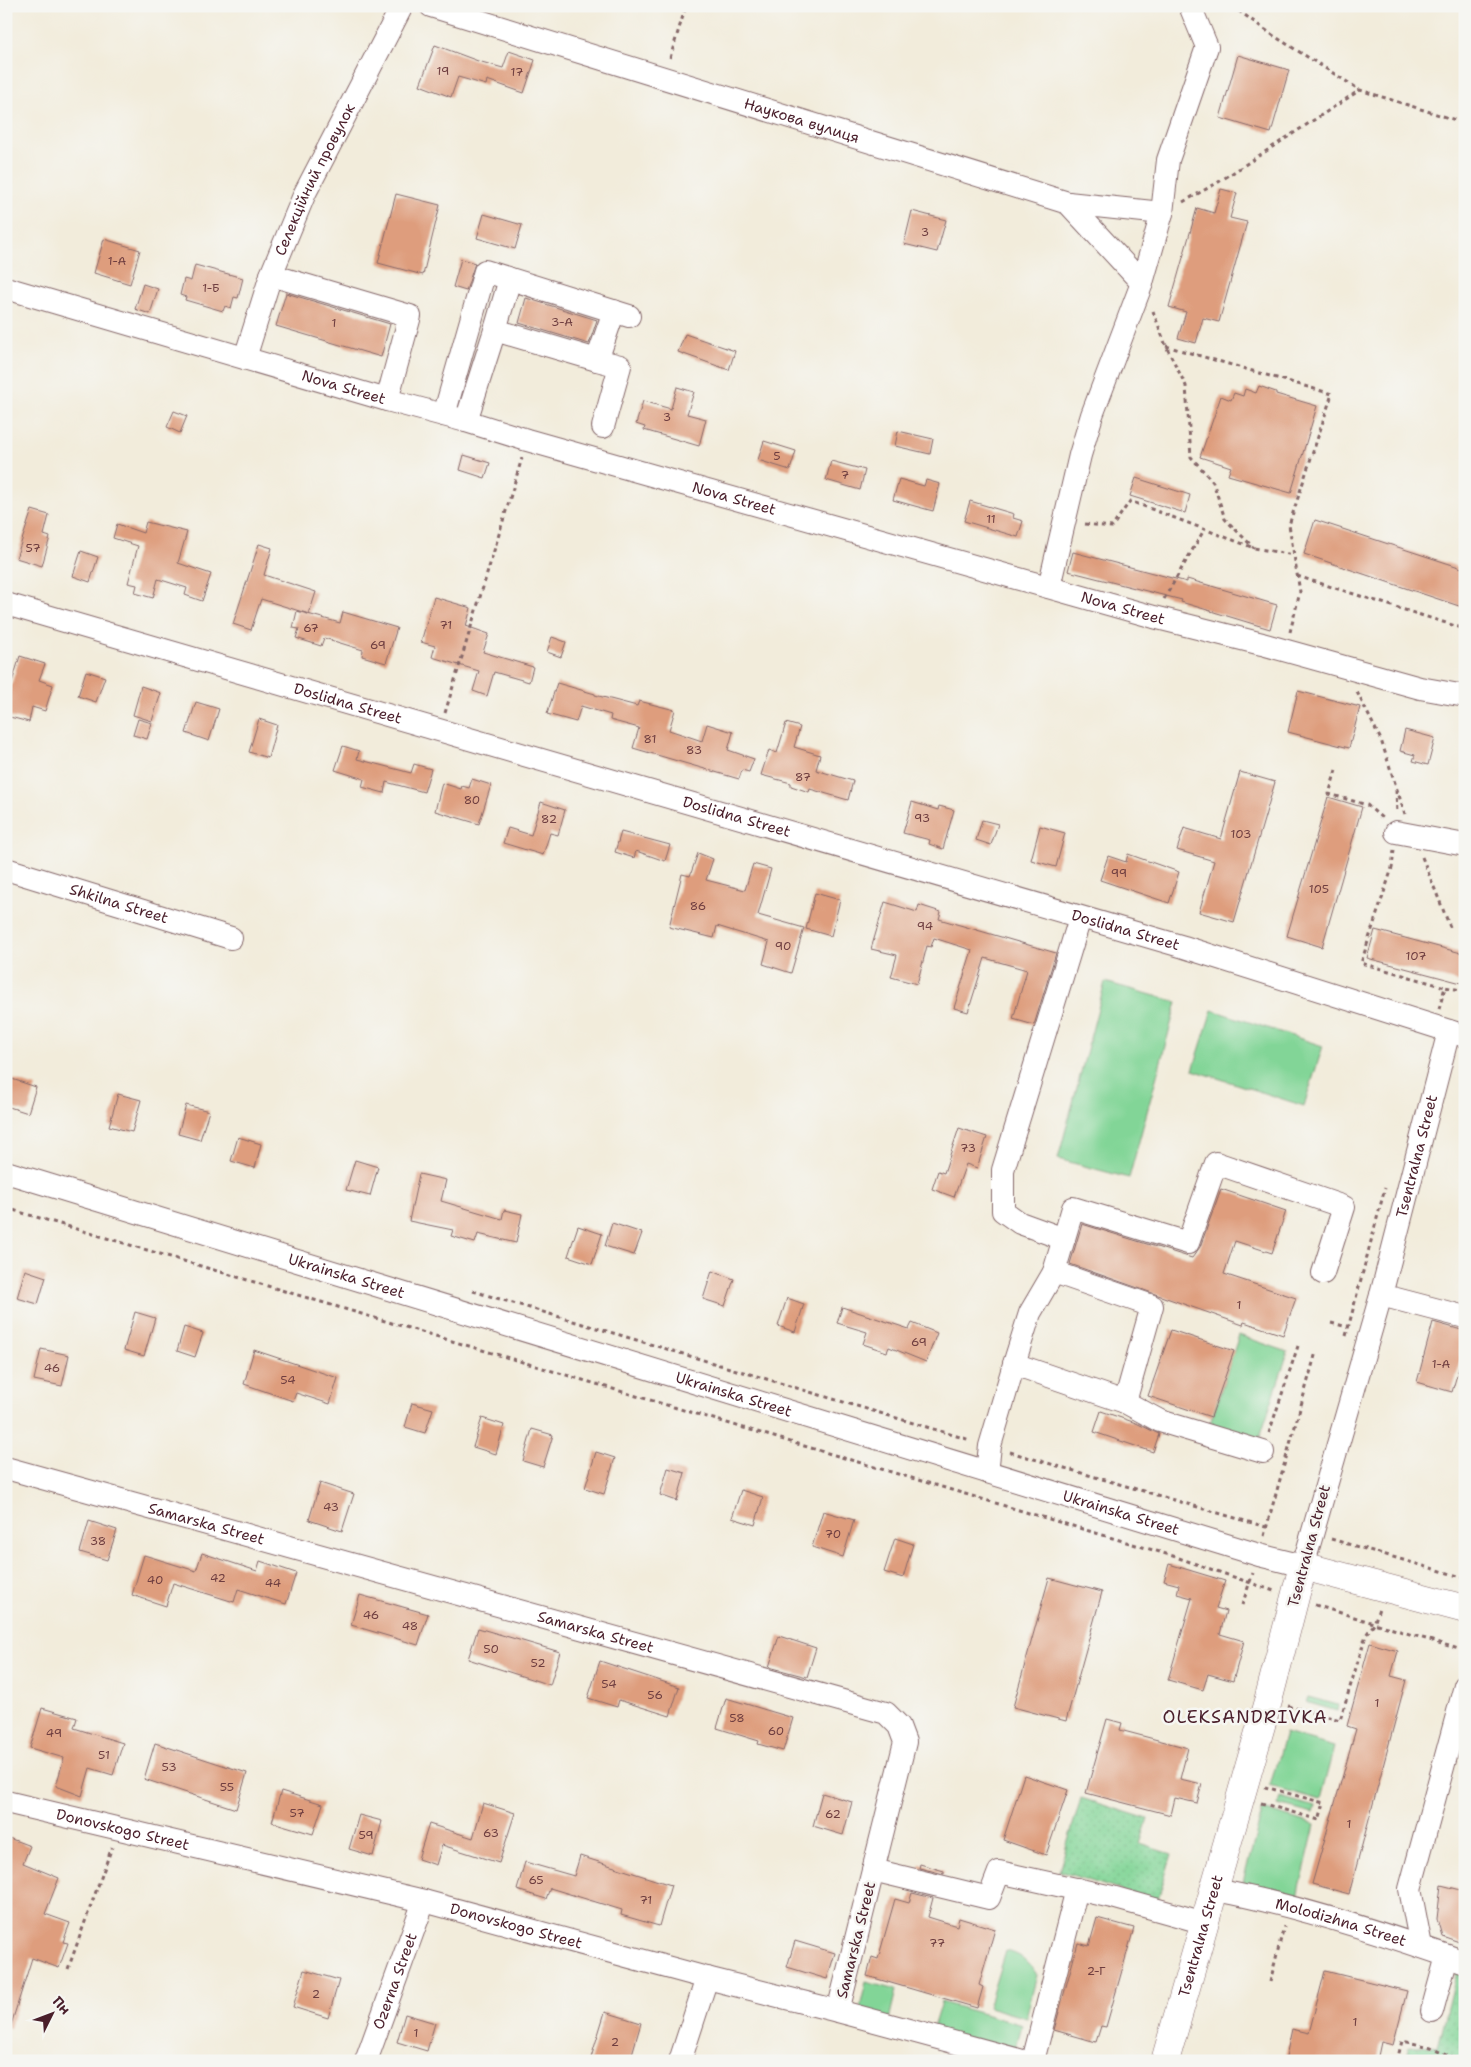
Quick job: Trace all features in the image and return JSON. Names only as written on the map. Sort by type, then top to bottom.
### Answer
[{"type":"main road","name":"Ukrainska Street","points":[[1302,1566],[1465,1609]]},
{"type":"main road","name":"Tsentralna Street","points":[[1165,2061],[1268,1701],[1302,1566]]},
{"type":"street","name":"Селекційний провулок","points":[[245,358],[271,275],[305,193],[402,6]]},
{"type":"street","name":"Наукова вулиця","points":[[431,6],[1068,203],[1162,213]]},
{"type":"street","points":[[1049,586],[1092,415],[1142,283],[1162,213],[1168,160],[1208,46],[1190,6]]},
{"type":"street","points":[[1068,203],[1142,283]]},
{"type":"street","points":[[444,415],[485,271],[622,313],[598,360]]},
{"type":"street","points":[[271,275],[410,316],[387,400]]},
{"type":"street","points":[[466,421],[510,279]]},
{"type":"street","name":"Nova Street","points":[[6,288],[387,400],[1154,617],[1285,650],[1420,688],[1465,696]]},
{"type":"street","points":[[495,330],[620,366],[603,427]]},
{"type":"street","name":"Doslidna Street","points":[[6,604],[1184,947],[1449,1031]]},
{"type":"street","points":[[1405,833],[1465,845]]},
{"type":"street","name":"Shkilna Street","points":[[6,869],[231,938]]},
{"type":"street","points":[[1064,1239],[1020,1223],[1002,1211],[1003,1170],[1080,918]]},
{"type":"street","name":"Tsentralna Street","points":[[1302,1566],[1381,1295],[1449,1031]]},
{"type":"street","points":[[987,1472],[990,1446],[1030,1313],[1054,1272],[1073,1208],[1188,1243],[1216,1162],[1344,1207],[1323,1273]]},
{"type":"street","name":"Ukrainska Street","points":[[6,1172],[1259,1555],[1302,1566]]},
{"type":"street","points":[[1054,1272],[1152,1306],[1124,1402]]},
{"type":"street","points":[[1381,1295],[1465,1318]]},
{"type":"street","points":[[1014,1364],[1124,1402],[1160,1421],[1263,1452]]},
{"type":"street","name":"Samarska Street","points":[[6,1468],[886,1713],[899,1726],[905,1742],[838,2011]]},
{"type":"street","points":[[1421,1946],[1410,1889],[1465,1686]]},
{"type":"street","name":"Donovskogo Street","points":[[6,1802],[118,1830],[424,1900],[707,1978],[1023,2061]]},
{"type":"street","points":[[873,1870],[989,1898],[999,1872],[1112,1897],[1205,1923]]},
{"type":"street","points":[[1033,2061],[1077,1889]]},
{"type":"street","name":"Molodizhna Street","points":[[1215,1890],[1289,1907],[1421,1946],[1456,1959]]},
{"type":"street","name":"Ozerna Street","points":[[366,2061],[424,1900]]},
{"type":"street","points":[[1432,2011],[1456,1959]]},
{"type":"street","points":[[680,2061],[707,1978]]},
{"type":"path","points":[[664,78],[686,6]]},
{"type":"path","points":[[1232,6],[1274,36],[1360,90],[1465,123]]},
{"type":"path","points":[[1162,213],[1217,183],[1360,90]]},
{"type":"path","points":[[1142,283],[1166,346],[1186,386],[1191,457],[1214,482],[1226,519],[1254,548]]},
{"type":"path","points":[[1166,346],[1332,394],[1289,526],[1300,592],[1285,650]]},
{"type":"path","points":[[440,730],[527,440]]},
{"type":"path","points":[[1065,521],[1112,527],[1130,501],[1254,548],[1294,555]]},
{"type":"path","points":[[1154,617],[1204,530]]},
{"type":"path","points":[[1297,576],[1465,629]]},
{"type":"path","points":[[1345,667],[1381,740],[1396,787],[1405,833],[1450,927]]},
{"type":"path","points":[[1336,770],[1329,794],[1367,805],[1405,833]]},
{"type":"path","points":[[1396,787],[1405,833],[1362,963],[1465,991]]},
{"type":"path","points":[[1445,987],[1449,1031]]},
{"type":"path","points":[[1344,1343],[1386,1184]]},
{"type":"path","points":[[6,1208],[1173,1556],[1295,1599],[1465,1651]]},
{"type":"path","points":[[469,1290],[1266,1527]]},
{"type":"path","points":[[1331,1323],[1348,1327]]},
{"type":"path","points":[[1263,1452],[1298,1346]]},
{"type":"path","points":[[1242,1605],[1259,1555],[1316,1352]]},
{"type":"path","points":[[1314,1529],[1321,1530],[1321,1536],[1465,1578]]},
{"type":"path","points":[[1268,1701],[1340,1720],[1366,1635],[1374,1624],[1386,1588]]},
{"type":"path","points":[[1243,1789],[1324,1803],[1319,1820],[1243,1789]]},
{"type":"path","points":[[68,1969],[118,1830]]},
{"type":"path","points":[[1270,1982],[1289,1907]]},
{"type":"path","points":[[1397,2061],[1402,2041],[1430,2047],[1461,2061]]},
{"type":"green space","points":[[1105,982],[1177,1002],[1129,1178],[1058,1159]]},
{"type":"green space","points":[[1212,1010],[1323,1046],[1304,1106],[1193,1070]]},
{"type":"green space","points":[[1239,1335],[1288,1352],[1258,1443],[1209,1427]]},
{"type":"green space","points":[[1308,1697],[1338,1705],[1337,1711],[1306,1702]]},
{"type":"green space","points":[[1285,1733],[1334,1747],[1320,1800],[1270,1786]]},
{"type":"green space","points":[[1280,1797],[1315,1807],[1313,1814],[1278,1805]]},
{"type":"green space","points":[[1081,1798],[1148,1819],[1140,1844],[1172,1854],[1157,1902],[1059,1871]]},
{"type":"green space","points":[[1263,1809],[1315,1825],[1296,1905],[1242,1885]]},
{"type":"green space","points":[[1005,1951],[1024,1959],[1037,1975],[1026,2018],[988,2007]]},
{"type":"green space","points":[[1457,1971],[1465,1974],[1465,2061],[1406,2061],[1410,2045],[1438,2048]]},
{"type":"green space","points":[[866,1982],[896,1990],[889,2020],[859,2012]]},
{"type":"green space","points":[[941,2002],[1022,2025],[1014,2054],[932,2031]]},
{"type":"building","points":[[435,45],[503,68],[509,51],[535,60],[524,93],[487,80],[486,85],[458,77],[451,97],[420,85]]},
{"type":"building","points":[[1238,55],[1289,70],[1271,133],[1220,118]]},
{"type":"building","points":[[1221,189],[1237,193],[1230,218],[1247,222],[1219,322],[1203,318],[1196,343],[1178,338],[1186,312],[1169,307],[1197,208],[1214,213]]},
{"type":"building","points":[[396,194],[440,205],[423,275],[378,263]]},
{"type":"building","points":[[912,211],[946,220],[937,252],[904,244]]},
{"type":"building","points":[[484,214],[522,225],[515,249],[477,238]]},
{"type":"building","points":[[104,239],[140,250],[130,284],[94,273]]},
{"type":"building","points":[[461,259],[475,263],[466,291],[453,287]]},
{"type":"building","points":[[195,265],[243,278],[238,298],[234,297],[231,308],[225,306],[223,311],[185,300],[186,297],[180,295],[184,279],[191,281]]},
{"type":"building","points":[[143,284],[158,289],[150,314],[135,309]]},
{"type":"building","points":[[286,293],[390,324],[381,357],[276,326]]},
{"type":"building","points":[[526,298],[597,320],[589,344],[519,323]]},
{"type":"building","points":[[685,334],[735,351],[729,370],[678,352]]},
{"type":"building","points":[[1259,386],[1276,392],[1276,394],[1317,406],[1291,493],[1228,475],[1231,467],[1200,457],[1221,396],[1231,400],[1234,393],[1243,396],[1245,389],[1256,393]]},
{"type":"building","points":[[677,387],[694,392],[687,414],[706,419],[699,446],[644,430],[645,427],[636,424],[643,401],[671,409]]},
{"type":"building","points":[[174,411],[187,416],[180,433],[167,427]]},
{"type":"building","points":[[898,431],[933,439],[930,454],[895,446]]},
{"type":"building","points":[[764,441],[796,451],[790,470],[758,460]]},
{"type":"building","points":[[464,455],[490,463],[485,478],[460,470]]},
{"type":"building","points":[[831,461],[865,470],[860,490],[826,480]]},
{"type":"building","points":[[1136,478],[1190,495],[1185,513],[1130,496]]},
{"type":"building","points":[[899,479],[924,486],[926,480],[940,484],[933,511],[893,500]]},
{"type":"building","points":[[970,501],[1014,514],[1013,518],[1023,521],[1018,537],[964,521]]},
{"type":"building","points":[[32,510],[49,515],[44,535],[50,537],[42,566],[16,558]]},
{"type":"building","points":[[1315,520],[1465,569],[1465,608],[1304,554]]},
{"type":"building","points":[[146,522],[187,532],[178,563],[211,574],[202,601],[185,595],[187,588],[158,579],[153,598],[135,593],[137,585],[128,583],[138,546],[113,538],[117,524],[143,533]]},
{"type":"building","points":[[259,544],[272,548],[264,575],[316,592],[309,614],[261,599],[251,630],[233,624]]},
{"type":"building","points":[[81,551],[98,557],[90,582],[73,576]]},
{"type":"building","points":[[1073,552],[1187,582],[1187,579],[1277,605],[1270,629],[1181,602],[1182,600],[1068,571]]},
{"type":"building","points":[[434,597],[471,608],[466,626],[489,634],[483,652],[533,667],[529,682],[494,672],[487,696],[473,691],[479,671],[432,657],[435,646],[421,642]]},
{"type":"building","points":[[297,611],[340,623],[343,612],[397,628],[386,663],[362,656],[363,650],[324,638],[321,646],[296,638],[299,629],[293,628]]},
{"type":"building","points":[[552,637],[566,642],[561,657],[547,652]]},
{"type":"building","points":[[20,656],[45,664],[39,680],[53,685],[45,711],[32,707],[29,722],[6,716],[6,702]]},
{"type":"building","points":[[86,671],[105,677],[96,702],[78,696]]},
{"type":"building","points":[[557,683],[637,706],[639,701],[675,710],[669,730],[702,741],[707,724],[733,732],[728,750],[754,759],[749,772],[742,770],[739,779],[633,748],[639,728],[610,720],[611,715],[581,706],[576,722],[547,714]]},
{"type":"building","points":[[141,686],[161,693],[152,721],[133,715]]},
{"type":"building","points":[[1298,691],[1360,707],[1349,748],[1288,732]]},
{"type":"building","points":[[196,702],[219,709],[209,741],[186,733]]},
{"type":"building","points":[[138,719],[152,723],[147,739],[133,735]]},
{"type":"building","points":[[259,719],[277,725],[268,758],[249,752]]},
{"type":"building","points":[[786,723],[800,727],[794,747],[820,755],[816,770],[853,781],[848,800],[810,789],[809,792],[791,786],[791,783],[761,775],[769,750],[777,753]]},
{"type":"building","points":[[1405,730],[1435,738],[1428,765],[1413,761],[1415,755],[1400,751]]},
{"type":"building","points":[[343,746],[359,751],[357,759],[411,773],[414,764],[431,769],[424,792],[386,782],[384,793],[362,787],[364,779],[335,770]]},
{"type":"building","points":[[1240,772],[1275,782],[1234,922],[1199,912],[1214,861],[1177,850],[1184,828],[1221,839]]},
{"type":"building","points":[[472,779],[491,785],[479,824],[435,811],[442,783],[461,789],[462,786],[469,788]]},
{"type":"building","points":[[1328,797],[1362,807],[1322,947],[1287,936]]},
{"type":"building","points":[[541,802],[565,810],[558,835],[550,833],[543,855],[503,843],[508,828],[531,835]]},
{"type":"building","points":[[912,802],[938,810],[939,806],[954,810],[943,849],[929,844],[930,840],[903,833]]},
{"type":"building","points":[[982,820],[998,824],[991,845],[976,840]]},
{"type":"building","points":[[1040,826],[1065,833],[1056,867],[1031,860]]},
{"type":"building","points":[[621,832],[670,845],[665,861],[636,851],[634,858],[615,852]]},
{"type":"building","points":[[698,853],[713,859],[706,880],[745,890],[753,864],[771,869],[758,915],[804,928],[791,973],[763,964],[769,942],[717,926],[714,938],[669,927],[682,874],[690,876]]},
{"type":"building","points":[[1128,854],[1179,872],[1169,903],[1100,880],[1108,856],[1126,862]]},
{"type":"building","points":[[815,893],[840,900],[831,936],[806,929]]},
{"type":"building","points":[[885,902],[917,912],[919,905],[941,912],[939,919],[1056,953],[1034,1025],[1013,1019],[1027,970],[985,958],[968,1012],[954,1008],[972,950],[934,938],[931,947],[927,946],[917,984],[891,977],[897,955],[871,949]]},
{"type":"building","points":[[1375,930],[1465,954],[1465,984],[1367,958]]},
{"type":"building","points":[[6,1077],[36,1087],[28,1113],[6,1106]]},
{"type":"building","points":[[118,1094],[141,1100],[132,1132],[109,1126]]},
{"type":"building","points":[[186,1105],[209,1111],[200,1140],[178,1134]]},
{"type":"building","points":[[959,1128],[987,1137],[977,1168],[966,1164],[954,1197],[932,1189],[938,1171],[944,1173]]},
{"type":"building","points":[[238,1137],[261,1144],[255,1168],[231,1161]]},
{"type":"building","points":[[355,1160],[378,1167],[370,1196],[346,1190]]},
{"type":"building","points":[[419,1174],[446,1180],[441,1201],[502,1219],[504,1210],[522,1214],[516,1243],[478,1234],[475,1243],[451,1236],[453,1230],[409,1221]]},
{"type":"building","points":[[1221,1189],[1286,1211],[1272,1253],[1235,1241],[1224,1274],[1296,1298],[1283,1335],[1244,1322],[1243,1325],[1070,1264],[1082,1224],[1192,1258],[1200,1247]]},
{"type":"building","points":[[612,1223],[642,1233],[634,1255],[605,1246]]},
{"type":"building","points":[[578,1226],[602,1234],[592,1264],[568,1256]]},
{"type":"building","points":[[25,1270],[46,1277],[38,1304],[17,1298]]},
{"type":"building","points":[[712,1271],[734,1279],[725,1306],[703,1299]]},
{"type":"building","points":[[787,1298],[804,1304],[795,1332],[778,1326]]},
{"type":"building","points":[[842,1307],[909,1329],[912,1323],[937,1333],[926,1362],[889,1347],[887,1352],[863,1344],[867,1332],[837,1323]]},
{"type":"building","points":[[135,1312],[155,1318],[144,1356],[124,1350]]},
{"type":"building","points":[[1433,1322],[1465,1331],[1465,1347],[1452,1392],[1417,1382]]},
{"type":"building","points":[[184,1327],[203,1333],[195,1357],[177,1351]]},
{"type":"building","points":[[1171,1330],[1234,1351],[1211,1417],[1148,1396]]},
{"type":"building","points":[[41,1349],[69,1355],[62,1386],[34,1380]]},
{"type":"building","points":[[254,1350],[338,1378],[330,1404],[296,1393],[293,1401],[244,1384]]},
{"type":"building","points":[[412,1403],[433,1409],[425,1433],[405,1427]]},
{"type":"building","points":[[1101,1411],[1136,1423],[1159,1434],[1153,1452],[1094,1432]]},
{"type":"building","points":[[482,1418],[504,1425],[496,1454],[473,1447]]},
{"type":"building","points":[[532,1429],[553,1435],[543,1467],[523,1461]]},
{"type":"building","points":[[596,1452],[615,1458],[604,1494],[585,1488]]},
{"type":"building","points":[[668,1468],[685,1473],[677,1501],[660,1495]]},
{"type":"building","points":[[320,1483],[354,1494],[342,1531],[309,1520]]},
{"type":"building","points":[[741,1490],[763,1497],[755,1525],[732,1518]]},
{"type":"building","points":[[823,1511],[854,1520],[843,1557],[812,1547]]},
{"type":"building","points":[[89,1521],[117,1530],[107,1560],[80,1552]]},
{"type":"building","points":[[895,1538],[913,1544],[903,1578],[884,1572]]},
{"type":"building","points":[[202,1553],[257,1571],[260,1561],[296,1573],[286,1604],[238,1589],[234,1602],[173,1583],[166,1606],[132,1595],[144,1555],[196,1571]]},
{"type":"building","points":[[1169,1564],[1225,1581],[1216,1608],[1226,1611],[1220,1634],[1244,1641],[1233,1681],[1208,1674],[1203,1690],[1168,1680],[1192,1598],[1177,1594],[1179,1585],[1164,1581]]},
{"type":"building","points":[[1049,1578],[1102,1592],[1066,1721],[1013,1707]]},
{"type":"building","points":[[360,1595],[428,1614],[418,1645],[351,1625]]},
{"type":"building","points":[[478,1628],[560,1652],[550,1685],[468,1659]]},
{"type":"building","points":[[779,1636],[816,1648],[807,1677],[769,1667]]},
{"type":"building","points":[[1370,1643],[1398,1651],[1391,1676],[1406,1680],[1349,1894],[1312,1884],[1356,1729],[1347,1726]]},
{"type":"building","points":[[600,1661],[679,1687],[670,1716],[619,1700],[617,1707],[588,1698]]},
{"type":"building","points":[[726,1698],[793,1718],[783,1751],[758,1744],[759,1741],[717,1728]]},
{"type":"building","points":[[42,1708],[77,1718],[74,1728],[123,1743],[113,1775],[90,1768],[82,1796],[56,1786],[64,1758],[30,1748]]},
{"type":"building","points":[[1107,1719],[1122,1723],[1120,1730],[1188,1748],[1180,1779],[1202,1784],[1197,1803],[1175,1798],[1171,1815],[1086,1793]]},
{"type":"building","points":[[155,1743],[247,1773],[236,1809],[144,1779]]},
{"type":"building","points":[[1024,1775],[1068,1790],[1046,1855],[1003,1840]]},
{"type":"building","points":[[281,1791],[323,1804],[313,1834],[272,1822]]},
{"type":"building","points":[[822,1793],[852,1802],[843,1835],[813,1826]]},
{"type":"building","points":[[483,1803],[515,1813],[499,1863],[442,1845],[436,1865],[418,1859],[429,1824],[473,1838]]},
{"type":"building","points":[[359,1815],[382,1821],[373,1856],[349,1849]]},
{"type":"building","points":[[6,1837],[30,1846],[23,1863],[59,1878],[45,1914],[70,1923],[63,1942],[68,1943],[59,1968],[32,1958],[10,2028],[6,2027]]},
{"type":"building","points":[[580,1856],[671,1885],[659,1926],[621,1915],[622,1910],[550,1888],[546,1899],[517,1890],[525,1862],[574,1876]]},
{"type":"building","points":[[920,1864],[944,1871],[944,1874],[919,1868]]},
{"type":"building","points":[[1441,1885],[1465,1891],[1465,1944],[1442,1936],[1437,1919]]},
{"type":"building","points":[[912,1893],[933,1898],[928,1917],[957,1926],[959,1918],[995,1929],[979,1985],[983,1987],[977,2008],[867,1976],[872,1957],[878,1959],[895,1899],[909,1903]]},
{"type":"building","points":[[1097,1918],[1134,1928],[1106,2027],[1101,2026],[1096,2042],[1054,2030],[1078,1943],[1089,1946]]},
{"type":"building","points":[[795,1941],[835,1953],[827,1979],[787,1967]]},
{"type":"building","points":[[304,1970],[339,1980],[328,2018],[293,2007]]},
{"type":"building","points":[[1325,1971],[1407,1991],[1393,2045],[1381,2042],[1377,2061],[1285,2061],[1292,2029],[1309,2033]]},
{"type":"building","points":[[605,2012],[641,2023],[630,2061],[590,2061]]},
{"type":"building","points":[[405,2014],[435,2023],[427,2051],[397,2042]]},
{"type":"district","name":"OLEKSANDRIVKA","points":[[1245,1717]]}]
